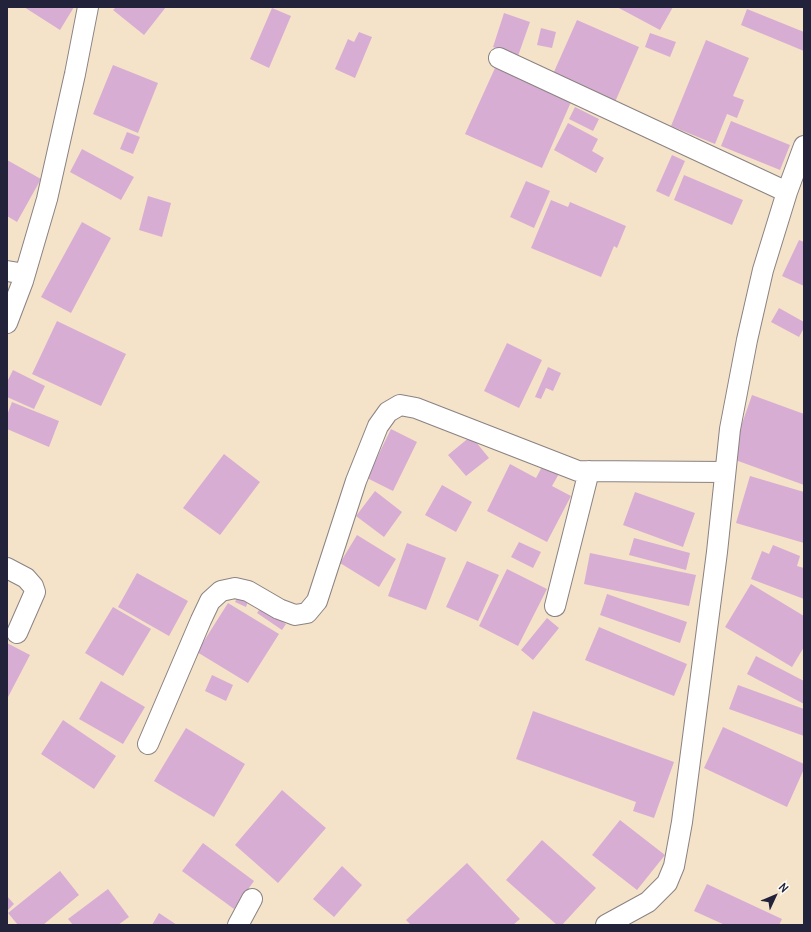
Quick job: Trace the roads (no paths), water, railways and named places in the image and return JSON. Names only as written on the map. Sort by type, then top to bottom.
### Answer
[{"type":"street","points":[[7,323],[16,273],[47,199],[75,74],[88,7]]},
{"type":"street","points":[[499,58],[787,192]]},
{"type":"street","points":[[606,925],[648,902],[666,883],[674,866],[684,807],[717,552],[730,429],[763,270],[787,192],[804,146]]},
{"type":"street","points":[[148,744],[210,601],[221,591],[235,588],[248,591],[279,609],[295,615],[307,613],[317,602],[356,481],[378,426],[388,412],[400,405],[416,408],[578,471],[726,472]]},
{"type":"street","points":[[555,606],[589,471]]},
{"type":"street","points":[[7,568],[26,578],[33,586],[34,592],[17,633]]},
{"type":"street","points":[[238,925],[252,899]]}]
